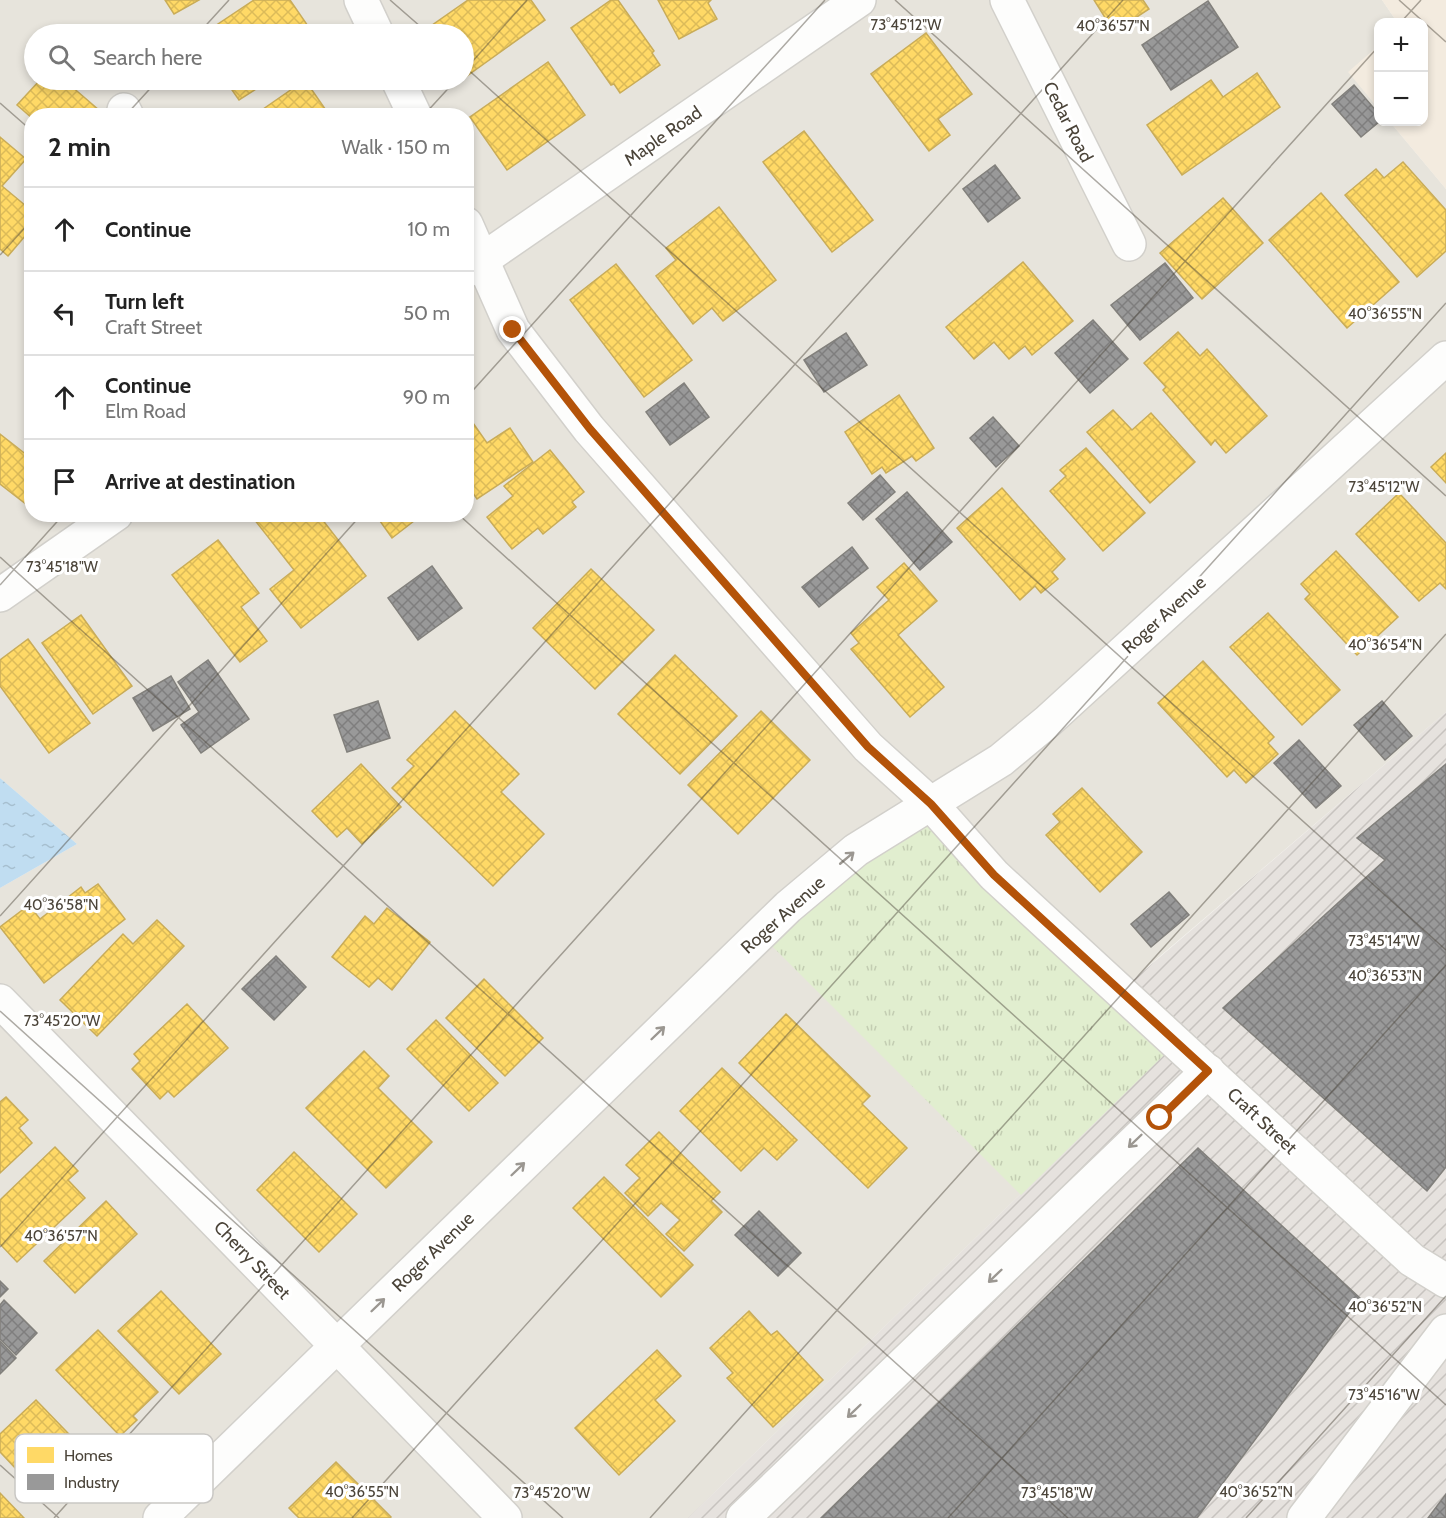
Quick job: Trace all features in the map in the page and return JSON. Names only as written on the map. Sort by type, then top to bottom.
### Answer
[{"type":"street","points":[[360,0],[372,24]]},
{"type":"street","name":"Maple Road","points":[[475,265],[859,0]]},
{"type":"street","name":"Cedar Road","points":[[1007,0],[1129,244]]},
{"type":"street","points":[[403,90],[411,108]]},
{"type":"street","name":"Craft Street","points":[[475,265],[513,330],[590,429],[868,747],[931,804],[994,875],[1412,1260],[1446,1281]]},
{"type":"street","name":"Roger Avenue","points":[[213,1466],[788,907],[856,850],[1001,760],[1048,721],[1446,358]]},
{"type":"street","points":[[0,595],[105,522]]},
{"type":"street","name":"Cherry Street","points":[[2,1008],[505,1518]]},
{"type":"street","points":[[743,1518],[1208,1071]]},
{"type":"street","points":[[1304,1518],[1446,1331]]},
{"type":"street","name":"Roger Avenue","points":[[160,1518],[175,1503]]},
{"type":"shaded area","points":[[0,0],[1382,0],[1394,18],[1374,18],[1374,50],[1349,72],[1374,103],[1374,126],[1393,126],[1446,189],[1446,712],[1132,980],[1186,1033],[688,1518],[0,1518],[0,888],[77,844],[0,778]]},
{"type":"shaded area","points":[[1382,0],[1446,0],[1446,189],[1393,126],[1428,126],[1428,18],[1394,18]]},
{"type":"shaded area","points":[[1374,49],[1374,103],[1348,72]]},
{"type":"shaded area","points":[[1446,712],[1446,1518],[688,1518],[1186,1033],[1132,981]]},
{"type":"green space","points":[[930,812],[1169,1050],[1021,1195],[766,940]]},
{"type":"water","points":[[0,778],[77,844],[0,888]]},
{"type":"building: Homes","points":[[165,0],[199,0],[174,14]]},
{"type":"building: Homes","points":[[254,0],[290,0],[307,24],[218,24]]},
{"type":"building: Homes","points":[[468,0],[531,0],[545,20],[474,71],[474,24],[434,24]]},
{"type":"building: Homes","points":[[611,0],[618,0],[654,51],[652,53],[660,65],[620,93],[614,84],[611,85],[571,28]]},
{"type":"building: Homes","points":[[658,0],[711,0],[708,3],[717,19],[679,39]]},
{"type":"building: Homes","points":[[1094,0],[1143,0],[1149,9],[1114,32]]},
{"type":"building: Homes","points":[[926,33],[972,94],[938,119],[950,135],[929,151],[871,74]]},
{"type":"building: Homes","points":[[548,62],[585,115],[507,170],[474,123],[474,114]]},
{"type":"building: Homes","points":[[1257,73],[1280,107],[1182,175],[1147,125],[1211,80],[1223,97]]},
{"type":"building: Homes","points":[[31,90],[76,90],[97,108],[24,108],[24,111],[17,105]]},
{"type":"building: Homes","points":[[232,90],[254,90],[239,100]]},
{"type":"building: Homes","points":[[291,90],[312,90],[324,108],[265,108]]},
{"type":"building: Homes","points":[[804,131],[873,220],[832,252],[763,162]]},
{"type":"building: Homes","points":[[0,137],[24,157],[24,161],[2,186],[24,204],[24,237],[8,256],[0,249]]},
{"type":"building: Homes","points":[[1403,162],[1446,210],[1446,251],[1417,277],[1345,195],[1376,169],[1384,178]]},
{"type":"building: Homes","points":[[1321,193],[1399,282],[1347,328],[1269,240]]},
{"type":"building: Homes","points":[[1223,198],[1263,243],[1202,299],[1160,253]]},
{"type":"building: Homes","points":[[719,207],[776,280],[723,321],[712,308],[693,324],[656,276],[676,260],[666,248]]},
{"type":"building: Homes","points":[[1023,262],[1073,321],[1032,355],[1025,346],[1009,359],[994,342],[974,359],[946,327]]},
{"type":"building: Homes","points":[[616,264],[692,360],[644,397],[570,300]]},
{"type":"building: Homes","points":[[1178,332],[1200,356],[1207,349],[1267,416],[1226,453],[1215,440],[1211,445],[1163,390],[1166,387],[1144,363]]},
{"type":"building: Homes","points":[[899,395],[934,448],[916,461],[912,456],[886,473],[882,467],[872,474],[845,432]]},
{"type":"building: Homes","points":[[1113,410],[1132,430],[1151,413],[1195,462],[1150,503],[1087,432]]},
{"type":"building: Homes","points":[[474,424],[487,443],[510,428],[533,462],[477,499],[474,495]]},
{"type":"building: Homes","points":[[0,434],[24,453],[24,503],[0,484]]},
{"type":"building: Homes","points":[[1086,448],[1145,513],[1103,551],[1050,491],[1066,476],[1060,470]]},
{"type":"building: Homes","points":[[550,450],[584,492],[572,502],[576,507],[543,534],[538,528],[512,549],[487,517],[513,496],[504,486]]},
{"type":"building: Homes","points":[[1446,453],[1446,483],[1431,467]]},
{"type":"building: Homes","points":[[1002,488],[1065,559],[1052,572],[1058,579],[1041,593],[1035,586],[1020,600],[957,528]]},
{"type":"building: Homes","points":[[1399,493],[1446,543],[1446,589],[1440,583],[1419,601],[1356,534]]},
{"type":"building: Homes","points":[[256,522],[324,522],[366,576],[301,628],[270,589],[294,570]]},
{"type":"building: Homes","points":[[381,522],[413,522],[392,538]]},
{"type":"building: Homes","points":[[218,540],[259,593],[241,607],[267,641],[240,662],[172,575]]},
{"type":"building: Homes","points":[[1336,551],[1398,617],[1357,655],[1305,599],[1310,594],[1301,584]]},
{"type":"building: Homes","points":[[904,563],[937,601],[898,635],[944,687],[910,717],[851,649],[859,643],[851,633],[889,600],[877,587]]},
{"type":"building: Homes","points":[[591,569],[654,630],[595,689],[533,628]]},
{"type":"building: Homes","points":[[1268,613],[1340,690],[1302,725],[1230,647]]},
{"type":"building: Homes","points":[[81,615],[132,686],[93,714],[42,643]]},
{"type":"building: Homes","points":[[28,639],[90,723],[49,753],[0,686],[0,660]]},
{"type":"building: Homes","points":[[675,655],[737,716],[680,774],[618,714]]},
{"type":"building: Homes","points":[[1203,661],[1274,737],[1268,743],[1278,754],[1246,783],[1234,770],[1227,777],[1158,703]]},
{"type":"building: Homes","points":[[455,711],[519,774],[501,792],[544,834],[493,886],[392,788],[414,766],[407,760]]},
{"type":"building: Homes","points":[[761,711],[810,760],[738,834],[688,785]]},
{"type":"building: Homes","points":[[361,764],[401,807],[362,844],[347,828],[337,837],[312,811]]},
{"type":"building: Homes","points":[[1082,788],[1142,852],[1100,892],[1046,835],[1060,822],[1053,814]]},
{"type":"building: Homes","points":[[98,884],[125,919],[44,983],[0,927],[29,905],[40,919],[81,887],[85,893]]},
{"type":"building: Homes","points":[[387,908],[430,942],[392,990],[378,978],[369,987],[332,957],[365,916],[374,924]]},
{"type":"building: Homes","points":[[157,920],[184,946],[97,1036],[60,1000],[123,934],[133,944]]},
{"type":"building: Homes","points":[[484,979],[543,1038],[505,1076],[446,1018]]},
{"type":"building: Homes","points":[[187,1004],[228,1048],[174,1097],[168,1091],[160,1099],[132,1069],[140,1061],[134,1054]]},
{"type":"building: Homes","points":[[786,1014],[870,1096],[862,1104],[907,1148],[868,1188],[739,1063]]},
{"type":"building: Homes","points":[[436,1020],[498,1083],[469,1111],[407,1049]]},
{"type":"building: Homes","points":[[364,1051],[389,1076],[378,1088],[432,1142],[386,1188],[306,1108]]},
{"type":"building: Homes","points":[[722,1068],[797,1140],[777,1160],[764,1148],[741,1171],[680,1111]]},
{"type":"building: Homes","points":[[6,1097],[28,1120],[19,1128],[32,1143],[0,1173],[0,1102]]},
{"type":"building: Homes","points":[[659,1132],[720,1192],[711,1201],[722,1212],[684,1251],[666,1234],[680,1220],[661,1203],[648,1216],[625,1193],[640,1178],[626,1165]]},
{"type":"building: Homes","points":[[55,1147],[78,1171],[68,1180],[85,1198],[17,1262],[0,1244],[0,1200]]},
{"type":"building: Homes","points":[[294,1152],[357,1214],[319,1252],[257,1190]]},
{"type":"building: Homes","points":[[604,1177],[693,1265],[661,1297],[573,1208]]},
{"type":"building: Homes","points":[[106,1201],[137,1234],[75,1293],[44,1261]]},
{"type":"building: Homes","points":[[161,1291],[221,1354],[179,1394],[118,1331]]},
{"type":"building: Homes","points":[[749,1311],[771,1335],[777,1331],[823,1380],[773,1427],[727,1378],[733,1373],[710,1348]]},
{"type":"building: Homes","points":[[98,1330],[158,1392],[133,1416],[137,1420],[122,1434],[118,1434],[56,1370]]},
{"type":"building: Homes","points":[[657,1350],[681,1376],[655,1400],[675,1421],[619,1475],[575,1428]]},
{"type":"building: Homes","points":[[36,1400],[69,1434],[15,1434],[15,1468],[0,1452],[0,1434]]},
{"type":"building: Homes","points":[[336,1462],[390,1518],[299,1518],[289,1508]]},
{"type":"building: Homes","points":[[0,1493],[24,1518],[0,1518]]},
{"type":"building: Industry","points":[[1208,1],[1238,47],[1171,90],[1142,45]]},
{"type":"building: Industry","points":[[1354,85],[1374,108],[1374,126],[1361,137],[1332,104]]},
{"type":"building: Industry","points":[[995,165],[1020,198],[988,222],[963,189]]},
{"type":"building: Industry","points":[[1165,263],[1193,298],[1140,340],[1111,305]]},
{"type":"building: Industry","points":[[1093,320],[1128,359],[1090,393],[1055,353]]},
{"type":"building: Industry","points":[[846,333],[867,365],[824,392],[804,360]]},
{"type":"building: Industry","points":[[684,383],[709,417],[670,445],[646,412]]},
{"type":"building: Industry","points":[[993,417],[1019,446],[996,467],[970,438]]},
{"type":"building: Industry","points":[[880,475],[895,492],[863,520],[848,503]]},
{"type":"building: Industry","points":[[907,492],[952,542],[920,570],[876,519]]},
{"type":"building: Industry","points":[[852,547],[868,568],[819,607],[802,587]]},
{"type":"building: Industry","points":[[432,566],[462,608],[418,640],[388,598]]},
{"type":"building: Industry","points":[[208,660],[249,719],[201,753],[181,725],[199,712],[178,682]]},
{"type":"building: Industry","points":[[171,676],[190,709],[153,731],[133,698]]},
{"type":"building: Industry","points":[[378,701],[390,738],[347,752],[334,715]]},
{"type":"building: Industry","points":[[1382,701],[1412,736],[1385,760],[1354,725]]},
{"type":"building: Industry","points":[[1299,740],[1341,786],[1316,808],[1274,763]]},
{"type":"building: Industry","points":[[1446,764],[1446,1167],[1427,1191],[1223,1008],[1385,860],[1357,838]]},
{"type":"building: Industry","points":[[1169,892],[1189,915],[1151,947],[1131,924]]},
{"type":"building: Industry","points":[[276,956],[306,987],[274,1020],[242,989]]},
{"type":"building: Industry","points":[[1198,1148],[1360,1298],[1197,1518],[821,1518]]},
{"type":"building: Industry","points":[[759,1211],[801,1253],[778,1276],[735,1235]]},
{"type":"building: Industry","points":[[0,1281],[8,1289],[0,1297]]},
{"type":"building: Industry","points":[[4,1300],[37,1333],[16,1355],[0,1339],[0,1305]]},
{"type":"building: Industry","points":[[0,1341],[16,1358],[0,1374]]},
{"type":"building: Industry","points":[[1446,1494],[1446,1518],[1428,1518]]},
{"type":"route","points":[[513,330],[590,429],[868,747],[931,804],[994,875],[1208,1071],[1160,1118]]}]
